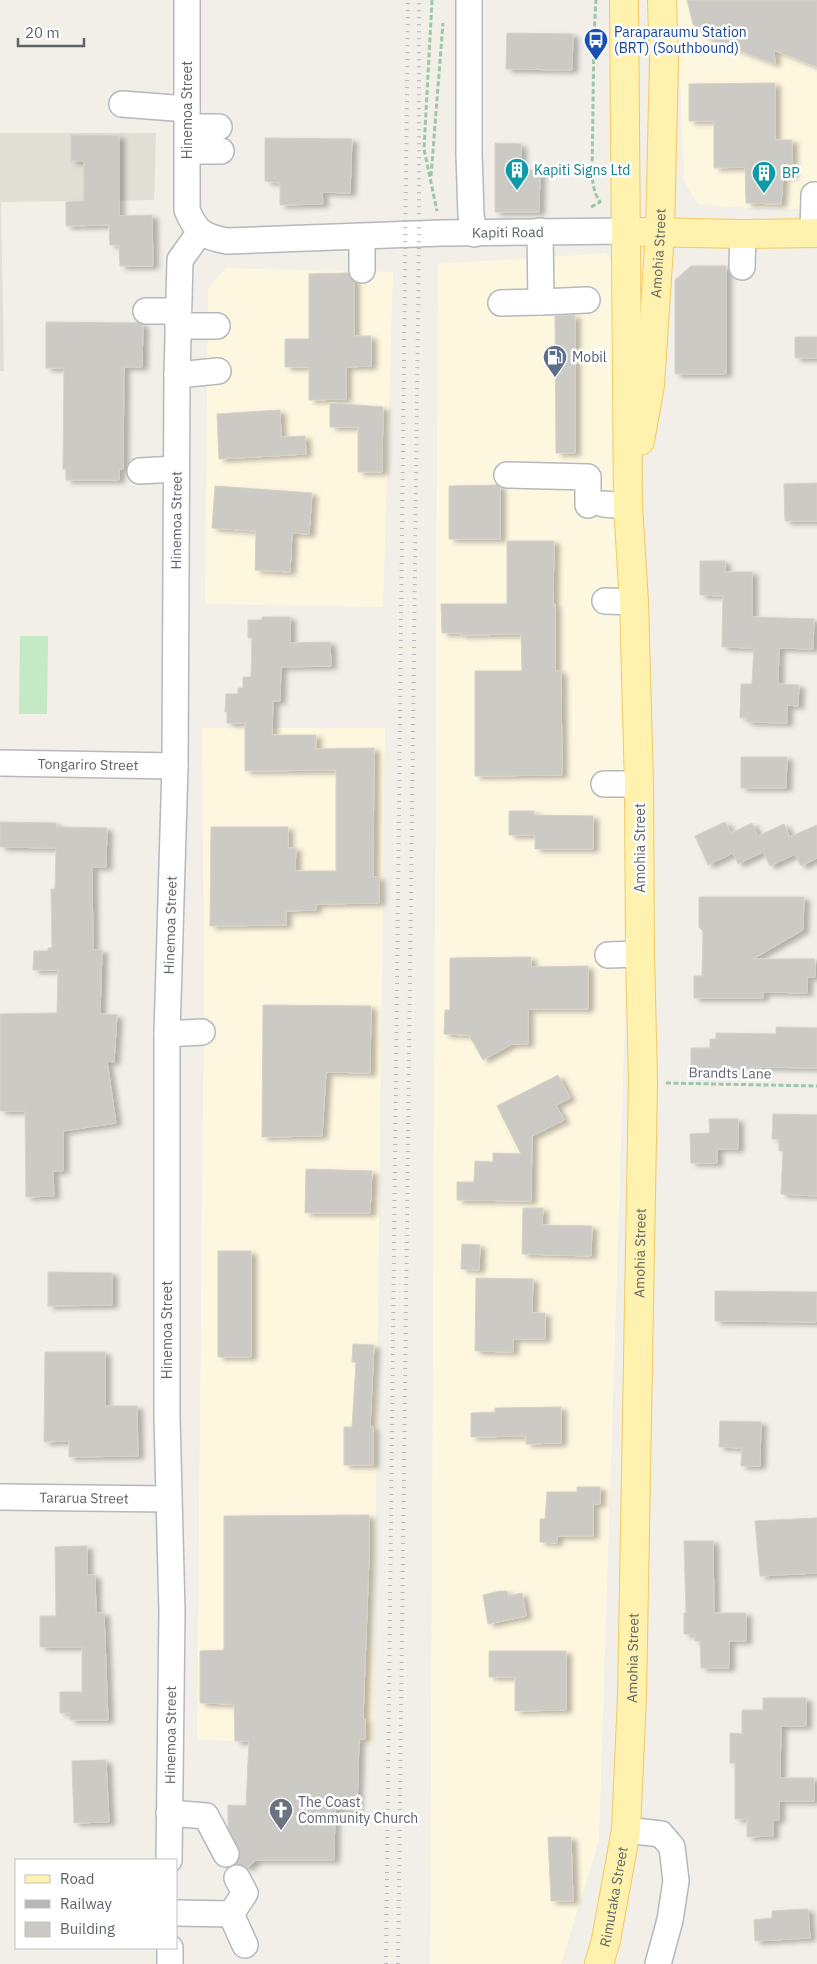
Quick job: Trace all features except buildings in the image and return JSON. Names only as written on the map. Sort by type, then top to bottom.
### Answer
[{"type":"main road","name":"Amohia Street","points":[[624,0],[627,231],[606,505],[634,602],[639,784],[643,1082],[632,1696],[626,1830]]},
{"type":"main road","name":"Amohia Street","points":[[606,505],[650,386],[660,232],[664,62],[662,0]]},
{"type":"main road","name":"Kapiti Road","points":[[627,231],[743,234],[815,233]]},
{"type":"main road","name":"Rimutaka Street","points":[[599,1964],[606,1940],[626,1830]]},
{"type":"street","name":"Hinemoa Street","points":[[169,1859],[172,1612],[168,1499],[167,1034],[175,766],[178,319],[180,260],[200,232],[186,210],[188,129],[187,0]]},
{"type":"street","points":[[469,0],[469,154],[471,215],[474,234]]},
{"type":"street","points":[[122,104],[188,129],[221,151]]},
{"type":"street","points":[[188,129],[219,127]]},
{"type":"street","points":[[814,195],[815,233]]},
{"type":"street","name":"Kapiti Road","points":[[200,232],[210,237],[227,241],[442,233],[627,231]]},
{"type":"street","points":[[540,232],[541,302]]},
{"type":"street","points":[[742,267],[743,234]]},
{"type":"street","points":[[362,237],[362,270]]},
{"type":"street","points":[[501,303],[587,300]]},
{"type":"street","points":[[146,311],[217,326]]},
{"type":"street","points":[[177,375],[218,372]]},
{"type":"street","points":[[140,471],[176,469]]},
{"type":"street","points":[[507,475],[588,477],[606,505]]},
{"type":"street","points":[[605,601],[634,602]]},
{"type":"street","name":"Tongariro Street","points":[[0,763],[175,766]]},
{"type":"street","points":[[604,784],[639,784]]},
{"type":"street","points":[[608,955],[640,954]]},
{"type":"street","points":[[167,1034],[202,1032]]},
{"type":"street","name":"Tararua Street","points":[[0,1496],[168,1499]]},
{"type":"street","points":[[169,1813],[206,1816],[226,1854]]},
{"type":"street","points":[[626,1830],[661,1834],[672,1847],[676,1881],[670,1920],[658,1964]]},
{"type":"street","points":[[230,1914],[245,1893],[237,1878]]},
{"type":"street","points":[[178,1913],[230,1914]]},
{"type":"street","points":[[230,1914],[245,1945]]},
{"type":"street","points":[[170,1949],[170,1964]]},
{"type":"path","points":[[432,0],[424,149],[442,233]]},
{"type":"path","points":[[596,0],[592,178],[594,192],[600,202]]},
{"type":"path","points":[[431,179],[444,16]]},
{"type":"path","name":"Brandts Lane","points":[[643,1082],[817,1086]]},
{"type":"shaded area","points":[[677,0],[817,0],[817,210],[698,204],[684,181]]},
{"type":"shaded area","points":[[0,133],[156,133],[154,200],[1,202],[4,371],[0,371]]},
{"type":"shaded area","points":[[606,253],[621,270],[616,485],[628,924],[599,1840],[561,1964],[430,1964],[438,264]]},
{"type":"shaded area","points":[[226,268],[393,272],[383,607],[205,604],[208,288]]},
{"type":"shaded area","points":[[202,728],[385,728],[373,1744],[197,1740],[204,992]]},
{"type":"green space","points":[[20,636],[48,636],[47,714],[19,714]]},
{"type":"railway","points":[[386,1964],[408,0]]},
{"type":"railway","points":[[398,1964],[419,235],[419,0]]},
{"type":"place","name":"Paraparaumu Station (BRT) (Southbound)","points":[[596,61]]},
{"type":"place","name":"Kapiti Signs Ltd","points":[[517,191]]},
{"type":"place","name":"BP","points":[[764,194]]},
{"type":"place","name":"Mobil","points":[[555,378]]},
{"type":"place","name":"The Coast Community Church","points":[[281,1831]]}]
